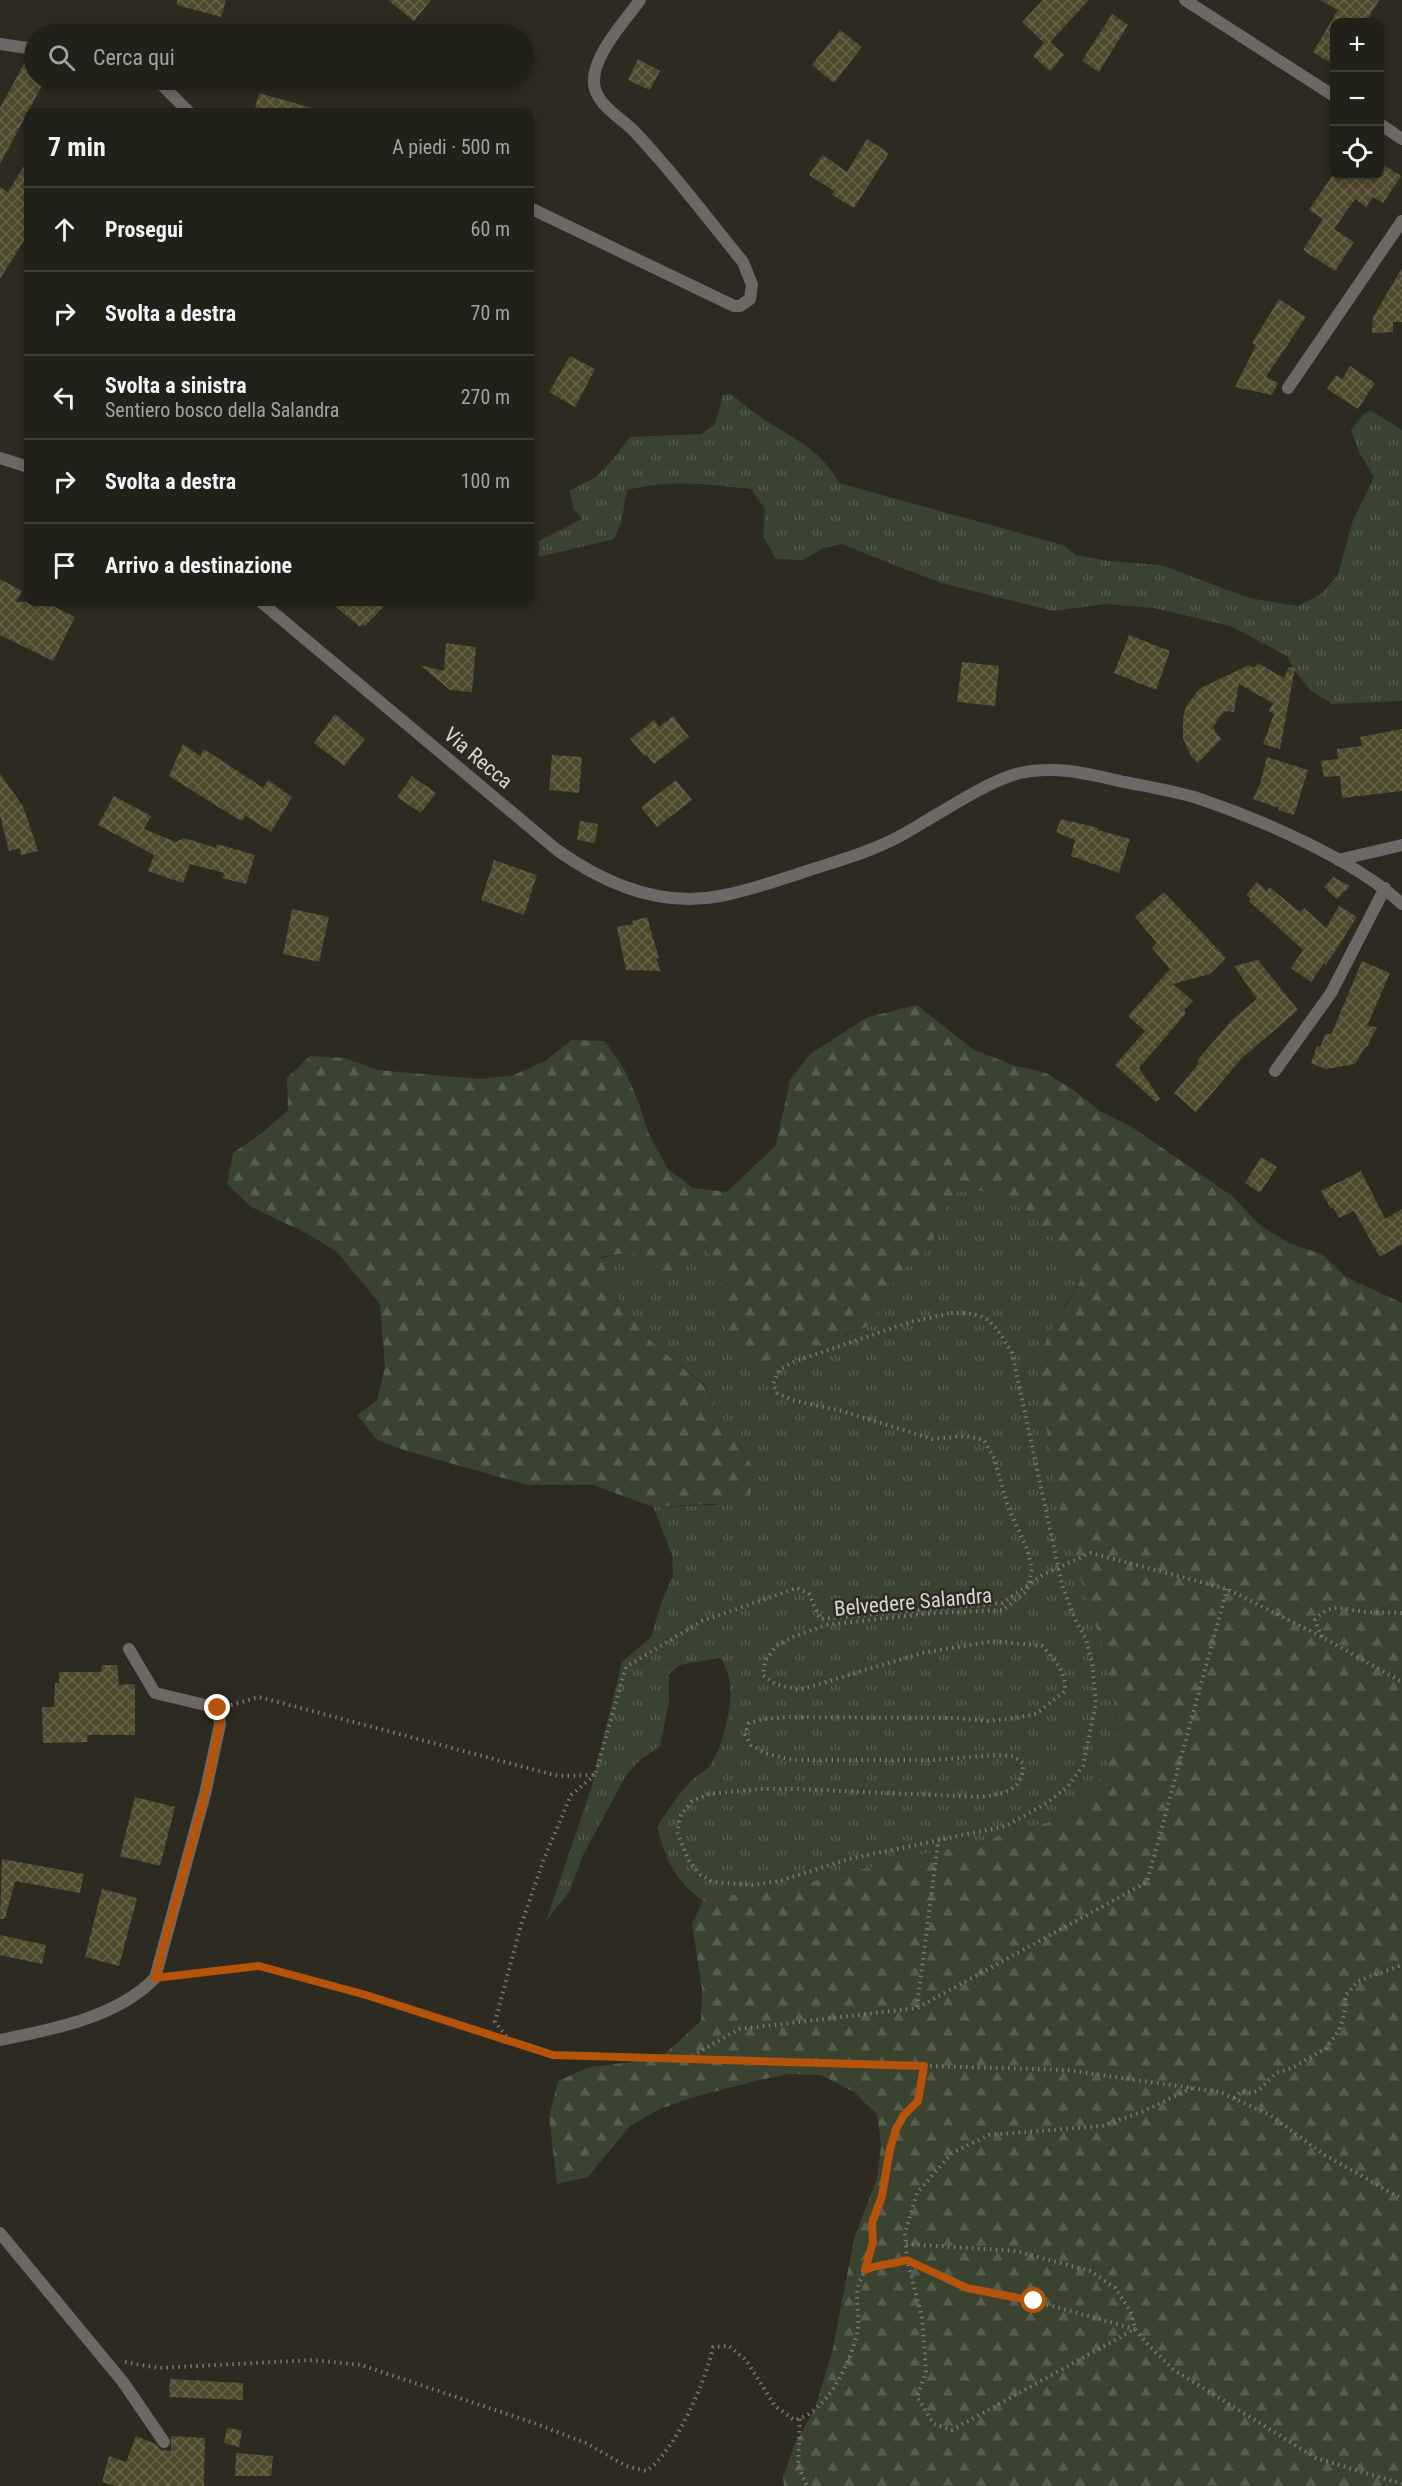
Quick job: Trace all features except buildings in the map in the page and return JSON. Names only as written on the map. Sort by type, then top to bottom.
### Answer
[{"type":"street","points":[[534,210],[734,306],[745,303],[752,295],[752,285],[743,262],[634,131],[599,99],[595,91],[593,81],[598,58],[640,0]]},
{"type":"street","points":[[1185,0],[1330,93]]},
{"type":"street","points":[[0,44],[24,48]]},
{"type":"street","points":[[167,90],[185,108]]},
{"type":"street","points":[[1383,126],[1402,139]]},
{"type":"street","points":[[1288,388],[1402,220]]},
{"type":"street","points":[[0,458],[24,466]]},
{"type":"street","name":"Via Recca","points":[[266,606],[557,850],[584,869],[636,892],[666,898],[692,899],[718,897],[745,890],[873,850],[994,783],[1018,773],[1048,769],[1080,772],[1199,799],[1279,831],[1338,860],[1385,888],[1402,904]]},
{"type":"street","points":[[1338,860],[1402,845]]},
{"type":"street","points":[[1275,1071],[1331,993],[1385,888]]},
{"type":"street","points":[[0,2040],[57,2029],[100,2012],[144,1989],[155,1978],[205,1794],[220,1724],[218,1708],[155,1693],[129,1649]]},
{"type":"street","points":[[0,2233],[123,2382],[164,2442]]},
{"type":"path","name":"Belvedere Salandra","points":[[969,1312],[985,1317],[997,1328],[1012,1353],[1058,1567],[1071,1610],[1086,1639],[1092,1663],[1096,1703],[1083,1766],[1068,1786],[1047,1803],[1006,1826],[849,1859],[779,1881],[752,1885],[713,1882],[701,1875],[689,1861],[677,1832],[681,1815],[692,1801],[709,1794],[759,1789],[797,1789],[905,1792],[964,1797],[999,1794],[1015,1787],[1023,1777],[1023,1763],[1014,1756],[935,1760],[792,1760],[765,1753],[751,1745],[744,1734],[749,1723],[765,1719],[878,1717],[987,1720],[1035,1714],[1065,1690],[1066,1677],[1042,1646],[993,1641],[922,1653],[799,1690],[775,1684],[763,1674],[765,1661],[776,1646],[795,1636],[826,1626],[932,1613],[1003,1610],[1020,1598],[1030,1583],[1032,1569],[1028,1549],[1008,1507],[994,1458],[984,1440],[966,1436],[932,1438],[842,1411],[792,1400],[777,1393],[773,1384],[780,1369],[833,1347],[930,1316],[969,1312]]},
{"type":"path","points":[[511,2041],[495,2022],[521,1925],[544,1859],[571,1795],[595,1775],[626,1667],[702,1621],[797,1588],[809,1594],[820,1619],[1002,1603],[1058,1567],[1091,1553],[1227,1589],[1322,1637],[1402,1682]]},
{"type":"path","points":[[687,2059],[739,2029],[917,2008],[1147,1882],[1227,1589]]},
{"type":"path","points":[[1322,1637],[1315,1620],[1323,1612],[1332,1609],[1343,1607],[1365,1612],[1402,1613]]},
{"type":"path","points":[[218,1708],[259,1697],[558,1776],[595,1775]]},
{"type":"path","points":[[917,2008],[938,1842]]},
{"type":"path","points":[[1234,2098],[1241,2091],[1260,2090],[1276,2073],[1326,2048],[1338,2032],[1344,2016],[1346,1995],[1358,1981],[1380,1971],[1402,1965]]},
{"type":"path","points":[[155,1978],[259,1966],[366,1995],[553,2055],[1066,2070],[1220,2092],[1270,2115],[1323,2154],[1402,2199]]},
{"type":"path","points":[[117,2361],[158,2368],[313,2360],[361,2365],[549,2428],[586,2443],[626,2466],[646,2471],[658,2462],[677,2433],[708,2369],[712,2347],[729,2346],[746,2360],[775,2406],[794,2420],[806,2417],[818,2406],[845,2370],[858,2327],[858,2288],[873,2242],[872,2223],[882,2196],[890,2149],[896,2129],[904,2115],[918,2101],[924,2066]]},
{"type":"path","points":[[1135,2329],[952,2430],[934,2424],[917,2397],[926,2372],[922,2317],[907,2260],[905,2233],[917,2193],[952,2153],[989,2135],[1102,2126],[1144,2111],[1193,2088]]},
{"type":"path","points":[[906,2244],[1016,2251],[1090,2271],[1115,2288],[1131,2312],[1135,2329],[1174,2370],[1317,2458],[1402,2484]]},
{"type":"path","points":[[865,2270],[883,2263],[895,2264],[907,2260],[967,2288],[1034,2301],[1135,2329]]},
{"type":"path","points":[[800,2419],[798,2466],[807,2486]]},
{"type":"green space","points":[[731,394],[815,453],[832,471],[839,483],[1063,545],[1076,555],[1109,561],[1161,565],[1249,598],[1298,606],[1321,594],[1338,575],[1352,523],[1374,477],[1360,454],[1351,430],[1370,410],[1402,430],[1402,701],[1332,704],[1310,690],[1294,670],[1287,656],[1230,626],[1154,608],[1105,604],[1053,611],[941,583],[841,544],[824,548],[802,560],[776,559],[763,536],[765,509],[751,489],[704,484],[658,484],[627,490],[621,524],[614,539],[539,557],[539,541],[582,519],[574,509],[569,491],[596,477],[630,437],[701,434],[715,424],[723,395]]},
{"type":"green space","points":[[917,1005],[974,1050],[1013,1065],[1046,1073],[1075,1091],[1100,1111],[1129,1125],[1232,1196],[1262,1227],[1291,1244],[1322,1254],[1346,1277],[1402,1303],[1402,2486],[784,2486],[783,2477],[794,2446],[815,2408],[832,2353],[854,2239],[877,2178],[881,2145],[877,2114],[854,2092],[821,2075],[789,2074],[759,2080],[694,2097],[660,2109],[630,2126],[588,2177],[557,2184],[549,2117],[558,2081],[589,2067],[659,2059],[701,2021],[702,1989],[692,1924],[706,1894],[755,1895],[985,1840],[1060,1819],[1087,1800],[1104,1773],[1117,1742],[1115,1708],[1106,1657],[1061,1518],[1037,1369],[1047,1338],[1081,1280],[1054,1239],[1031,1215],[1004,1198],[981,1192],[956,1192],[940,1218],[931,1248],[905,1268],[886,1293],[875,1324],[782,1359],[751,1363],[727,1342],[720,1276],[706,1246],[683,1268],[652,1278],[633,1252],[601,1257],[612,1288],[630,1316],[652,1342],[705,1386],[719,1416],[754,1470],[749,1502],[653,1507],[593,1485],[528,1485],[407,1451],[377,1440],[357,1415],[377,1400],[385,1367],[380,1304],[338,1253],[310,1235],[251,1207],[227,1184],[233,1153],[262,1133],[288,1110],[287,1078],[310,1056],[345,1058],[377,1070],[480,1079],[514,1075],[545,1061],[572,1040],[605,1041],[624,1069],[638,1100],[648,1132],[667,1168],[693,1188],[727,1192],[776,1145],[790,1080],[810,1054],[868,1017]]},
{"type":"green space","points":[[977,1191],[1005,1198],[1032,1215],[1054,1239],[1081,1280],[1063,1309],[1106,1657],[1115,1708],[1117,1742],[1104,1773],[1087,1800],[1060,1819],[985,1840],[755,1895],[706,1894],[703,1901],[685,1886],[673,1869],[657,1827],[668,1809],[692,1780],[709,1767],[717,1753],[729,1711],[730,1681],[720,1658],[680,1665],[669,1674],[669,1702],[660,1746],[639,1761],[625,1777],[582,1857],[570,1891],[546,1921],[591,1789],[622,1662],[651,1637],[662,1600],[673,1575],[672,1555],[653,1507],[716,1505],[754,1470],[719,1416],[705,1385],[652,1342],[630,1316],[612,1288],[601,1258],[633,1252],[683,1268],[706,1246],[720,1276],[727,1341],[812,1346],[875,1324],[886,1293],[905,1268],[931,1248],[940,1218],[956,1192]]},
{"type":"route","points":[[218,1708],[220,1724],[205,1794],[155,1978],[259,1966],[366,1995],[553,2055],[924,2066],[918,2101],[904,2115],[896,2129],[890,2149],[882,2196],[872,2223],[873,2242],[865,2270],[883,2263],[895,2264],[907,2260],[967,2288],[1034,2301]]}]
